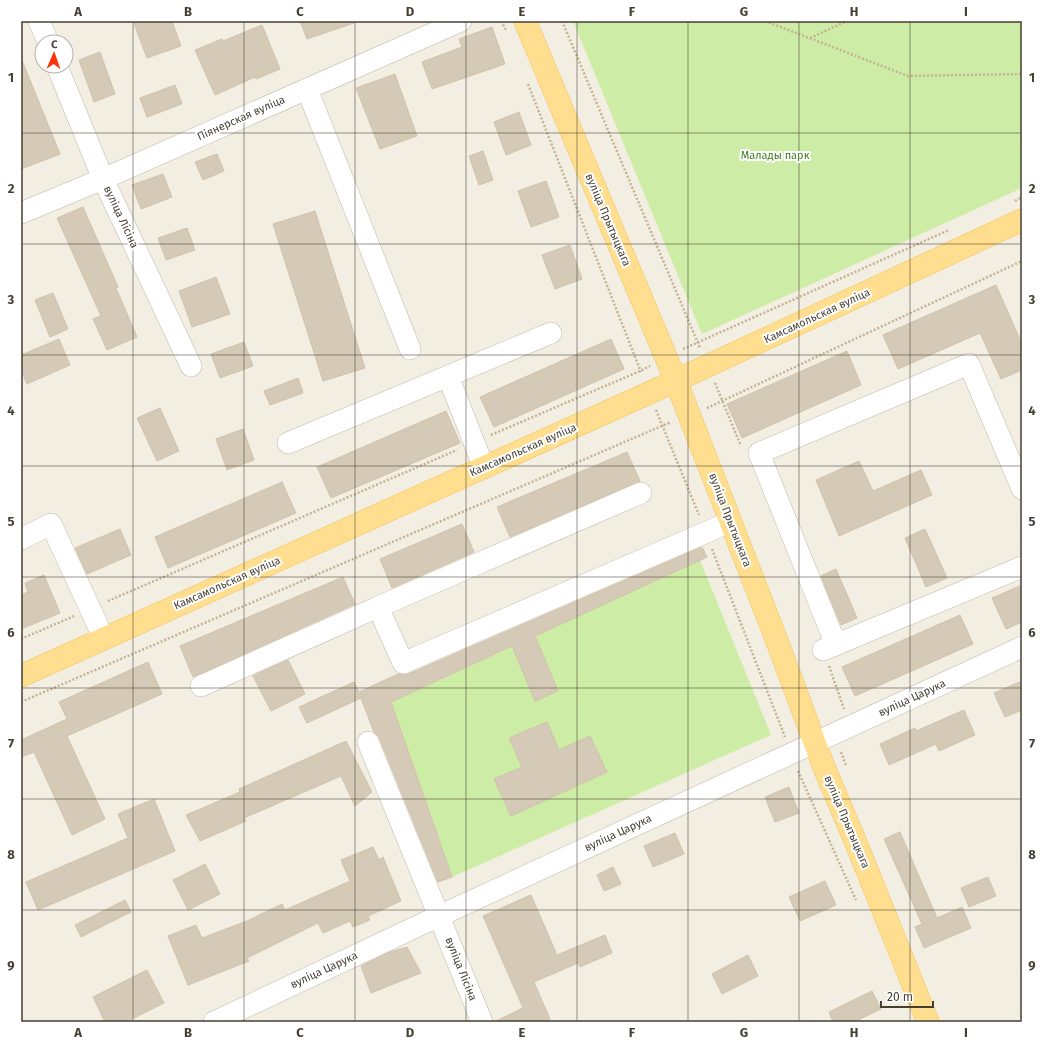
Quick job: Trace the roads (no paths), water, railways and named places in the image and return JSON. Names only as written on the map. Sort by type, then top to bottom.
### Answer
[{"type":"main road","name":"вуліца Прытыцкага","points":[[516,27],[676,381],[823,765],[928,1022]]},
{"type":"main road","name":"Камсамольская вуліца","points":[[21,676],[676,381],[1022,220]]},
{"type":"street","points":[[39,21],[45,34]]},
{"type":"street","name":"Піянерская вуліца","points":[[21,214],[461,21]]},
{"type":"street","name":"вуліца Лісіна","points":[[60,74],[103,179],[191,366]]},
{"type":"street","points":[[307,89],[410,350]]},
{"type":"street","points":[[288,443],[551,333]]},
{"type":"street","points":[[1022,488],[969,364],[759,453],[830,648],[1022,567]]},
{"type":"street","points":[[448,376],[484,468]]},
{"type":"street","points":[[201,686],[640,493]]},
{"type":"street","points":[[378,607],[403,663],[730,522]]},
{"type":"street","points":[[21,539],[51,524],[104,639]]},
{"type":"street","name":"вуліца Царука","points":[[214,1022],[791,752],[849,727],[1022,647]]},
{"type":"street","name":"вуліца Лісіна","points":[[368,742],[482,1022]]},
{"type":"park label","name":"Малады парк","points":[[775,155]]}]
